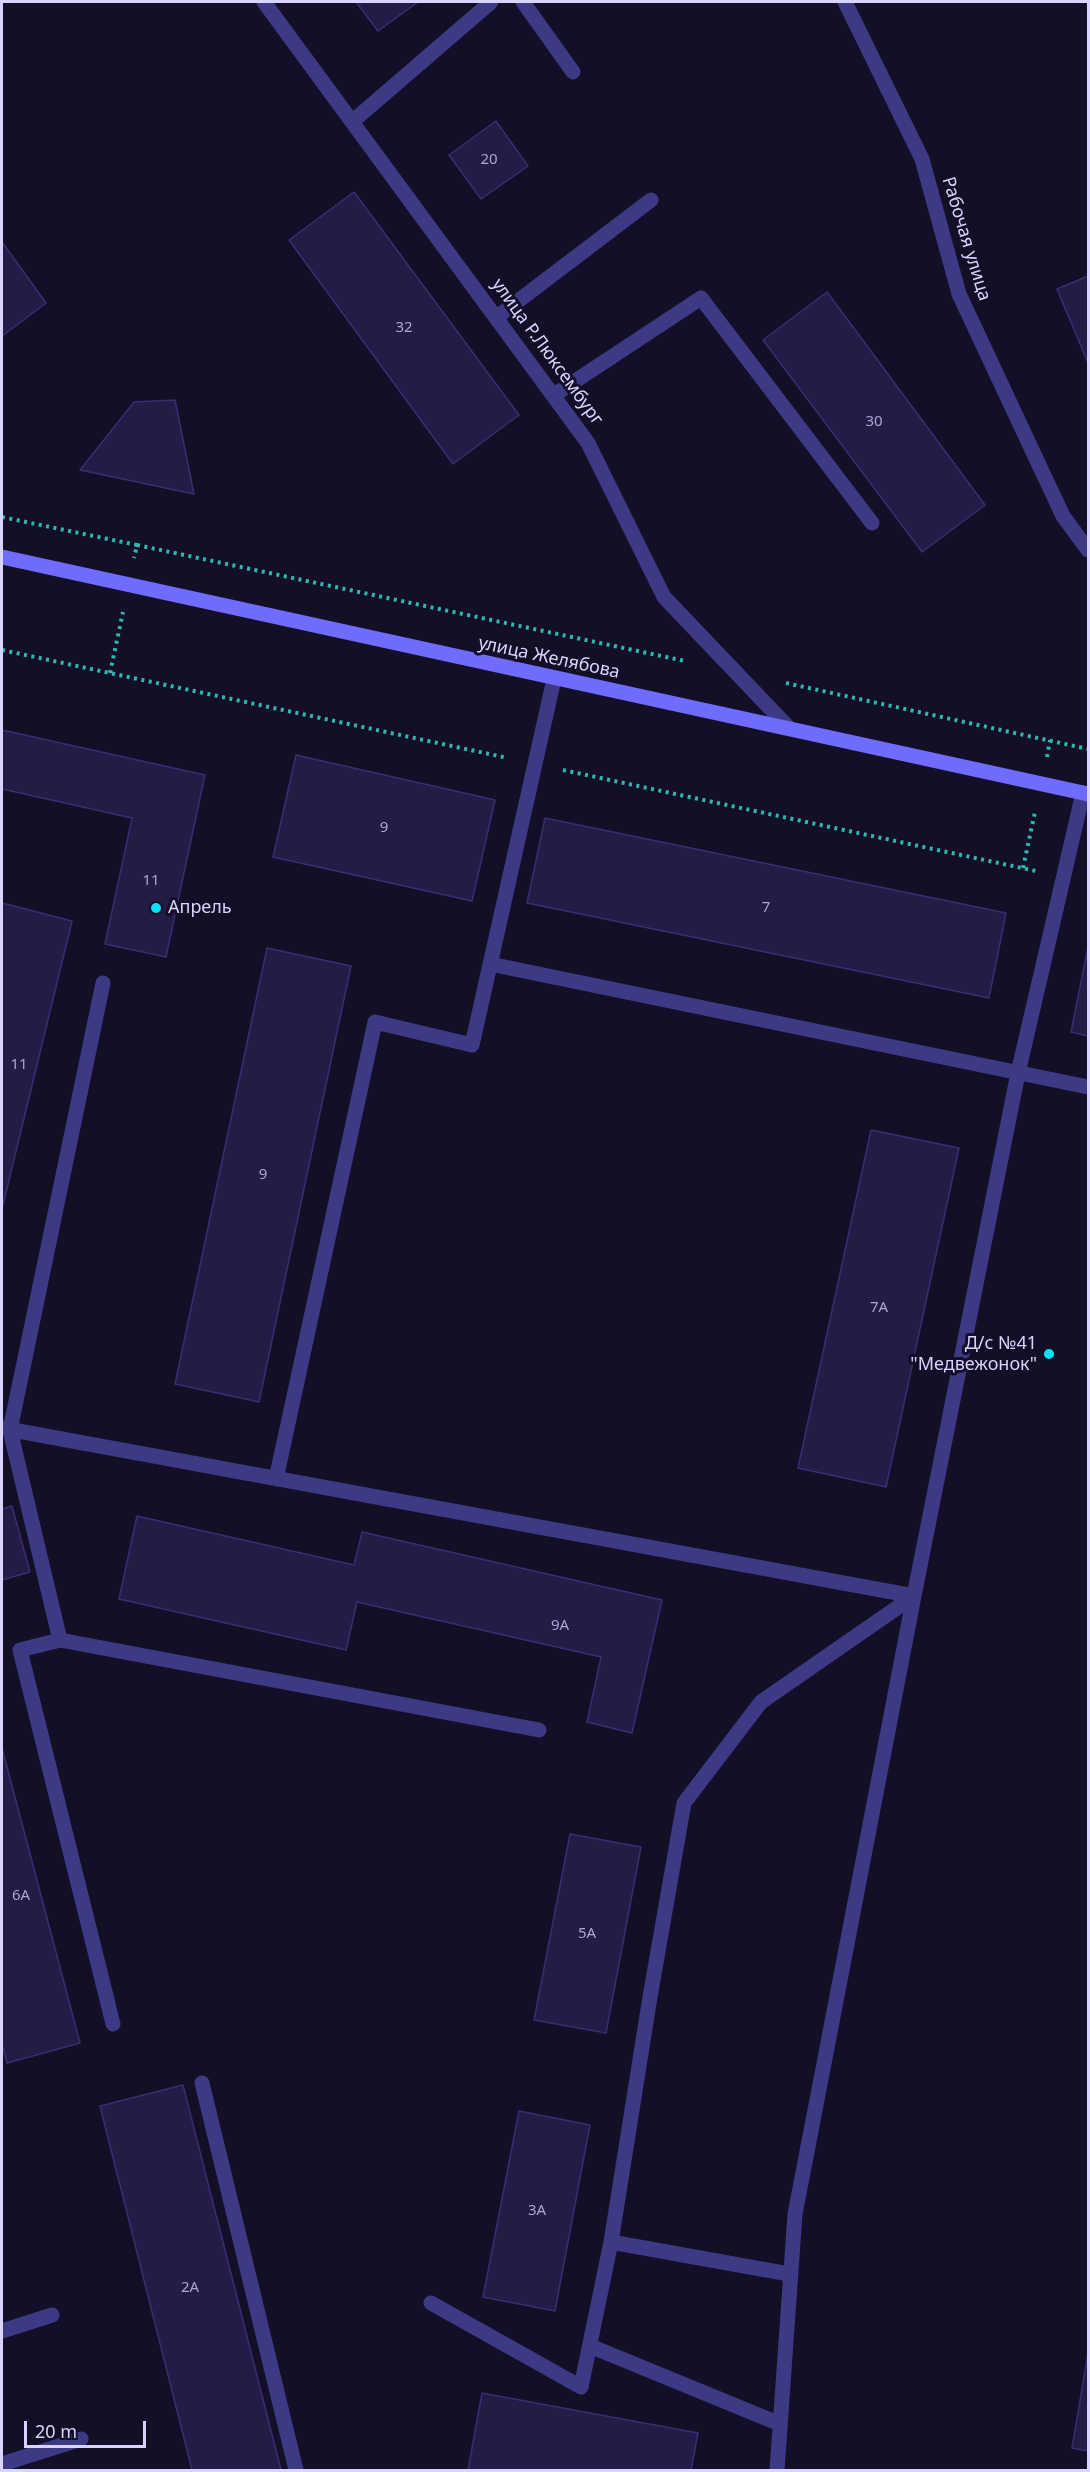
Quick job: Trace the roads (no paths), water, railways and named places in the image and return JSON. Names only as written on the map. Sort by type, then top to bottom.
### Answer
[{"type":"street","name":"улица Р.Люксембург","points":[[264,2],[588,443],[664,597],[789,727]]},
{"type":"street","points":[[353,121],[491,2]]},
{"type":"street","points":[[523,2],[573,72]]},
{"type":"street","name":"Рабочая улица","points":[[845,2],[922,159],[959,294],[1063,516],[1089,550]]},
{"type":"street","points":[[497,317],[651,200]]},
{"type":"street","points":[[554,395],[701,298],[872,522]]},
{"type":"street","name":"улица Желябова","points":[[2,557],[554,679],[789,727],[1086,794]]},
{"type":"street","points":[[276,1479],[375,1022],[472,1045],[554,679]]},
{"type":"street","points":[[777,2470],[789,2274],[797,2203],[1018,1073],[1086,794]]},
{"type":"street","points":[[490,964],[1089,1087]]},
{"type":"street","points":[[60,1640],[6,1429],[103,983]]},
{"type":"street","points":[[6,1429],[914,1596]]},
{"type":"street","points":[[431,2303],[581,2387],[611,2242],[684,1803],[761,1702],[914,1596]]},
{"type":"street","points":[[113,2024],[20,1650],[60,1640],[539,1730]]},
{"type":"street","points":[[202,2083],[296,2470]]},
{"type":"street","points":[[611,2242],[789,2274]]},
{"type":"street","points":[[2,2331],[52,2315]]},
{"type":"street","points":[[590,2346],[780,2424]]},
{"type":"street","points":[[2,2464],[81,2439]]},
{"type":"place","name":"Апрель","points":[[156,908]]},
{"type":"place","name":"Д/с №41 \"Медвежонок\"","points":[[1049,1354]]}]
